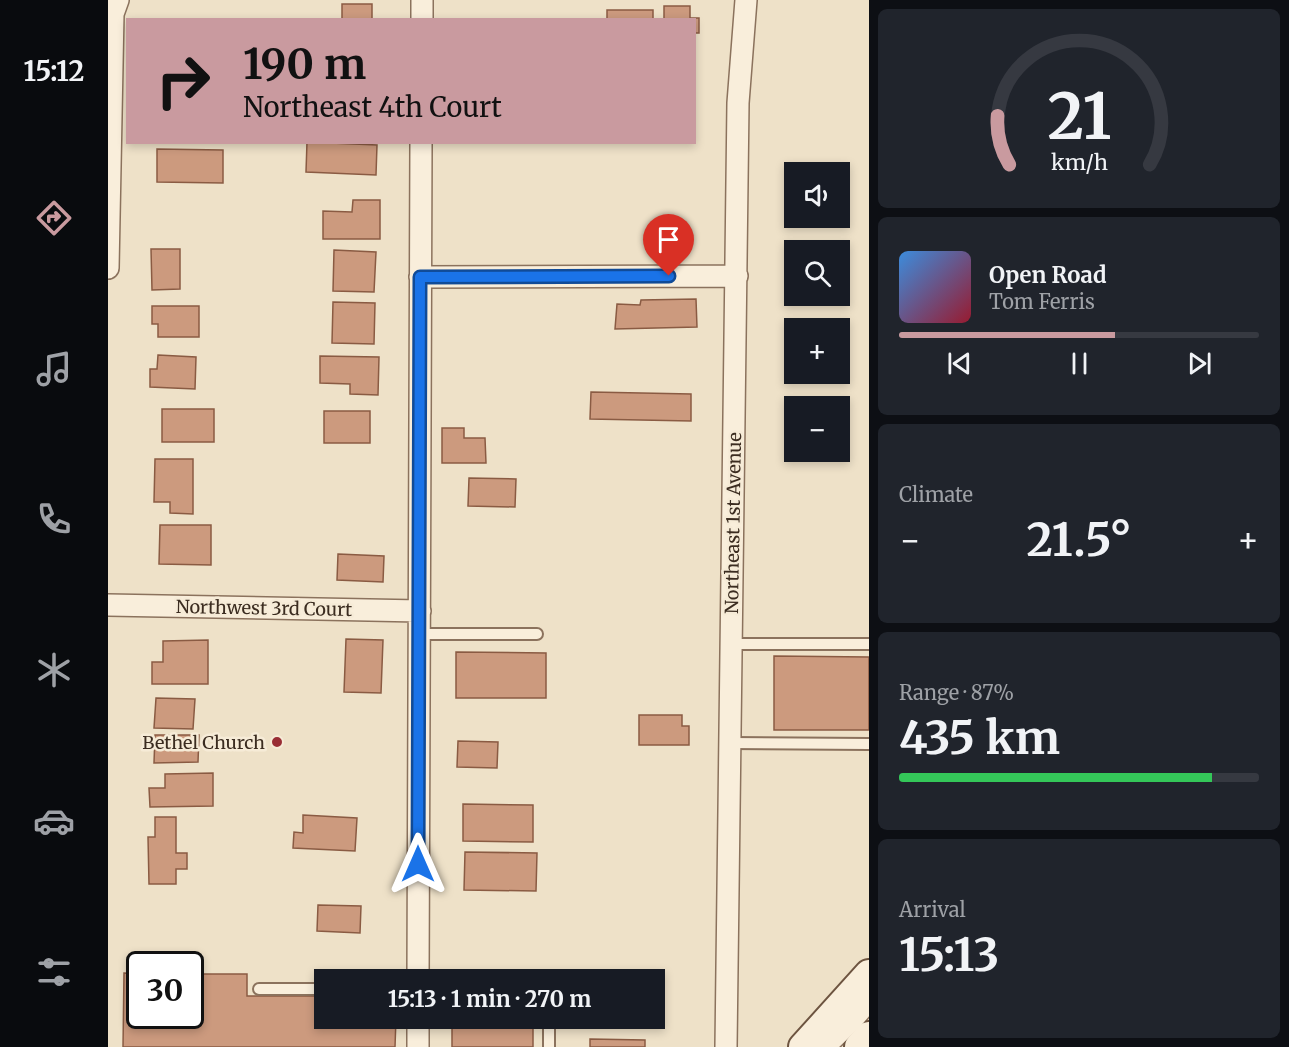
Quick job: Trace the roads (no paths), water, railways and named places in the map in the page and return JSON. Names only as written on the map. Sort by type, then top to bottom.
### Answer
[{"type":"main road","points":[[803,1047],[869,974]]},
{"type":"main road","points":[[859,1047],[869,1035]]},
{"type":"street","points":[[108,268],[113,14],[118,0]]},
{"type":"street","points":[[422,0],[422,18]]},
{"type":"street","name":"Northeast 1st Avenue","points":[[726,1047],[738,103],[746,0]]},
{"type":"street","points":[[418,969],[421,144]]},
{"type":"street","points":[[420,277],[737,276]]},
{"type":"street","name":"Northwest 3rd Court","points":[[108,605],[420,611]]},
{"type":"street","points":[[824,1047],[869,1000]]},
{"type":"street","points":[[418,1029],[418,1047]]},
{"type":"lane","points":[[420,634],[537,634]]},
{"type":"lane","points":[[732,644],[869,644]]},
{"type":"lane","points":[[730,743],[869,744]]},
{"type":"lane","points":[[259,989],[314,989]]},
{"type":"lane","points":[[549,1029],[549,1047]]},
{"type":"place","name":"Bethel Church","points":[[277,742]]}]
